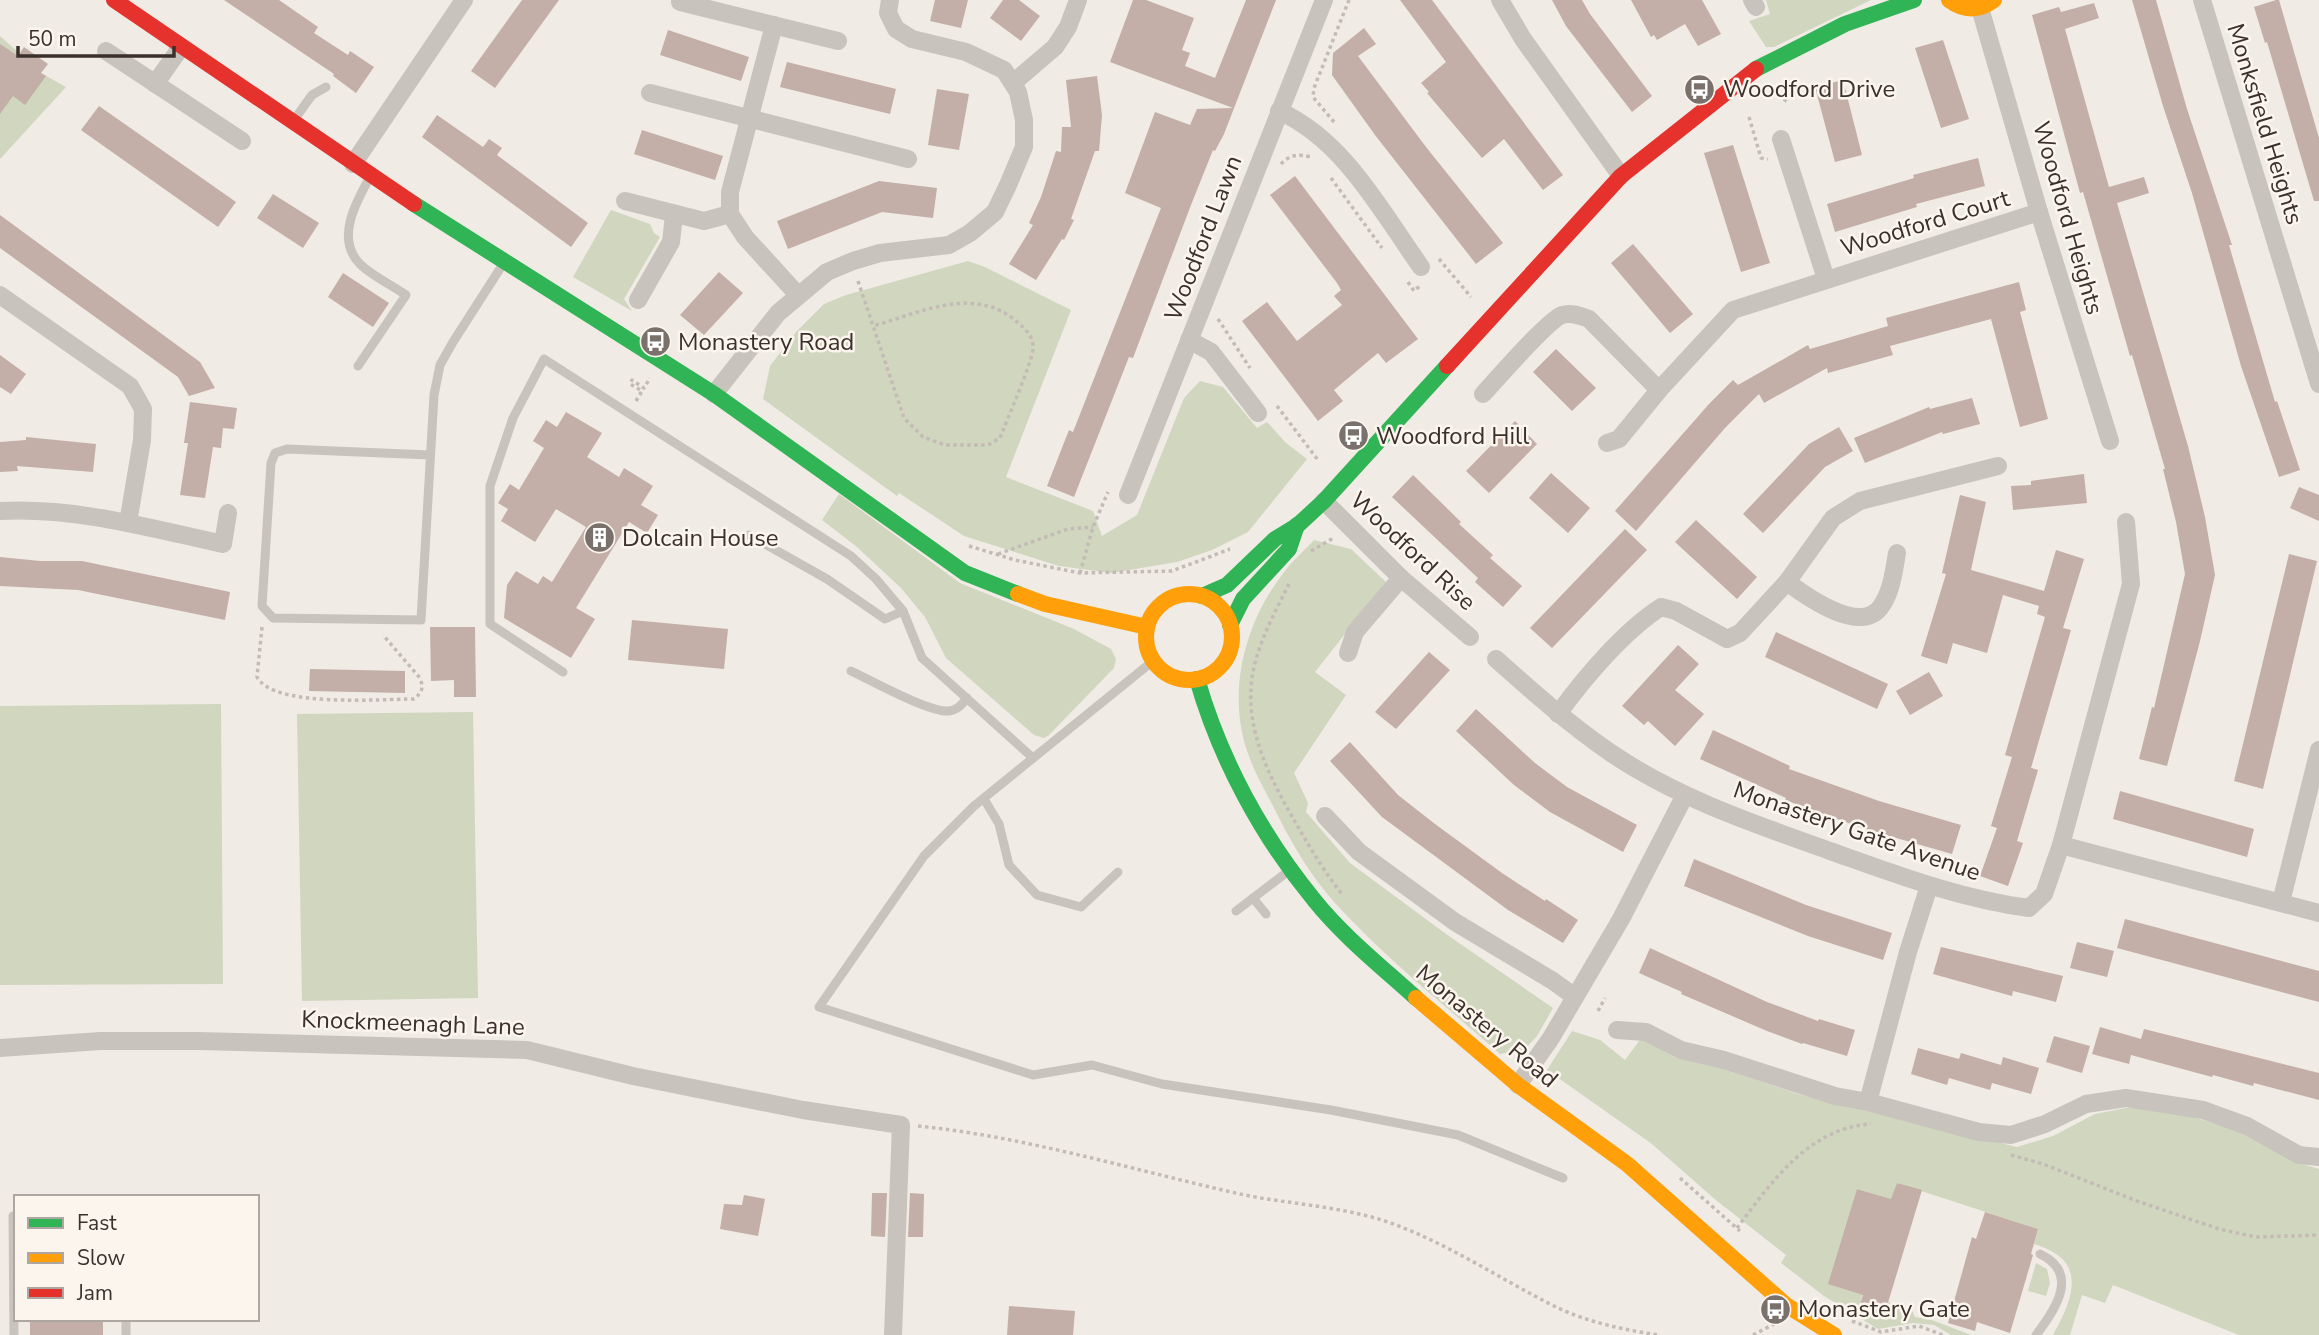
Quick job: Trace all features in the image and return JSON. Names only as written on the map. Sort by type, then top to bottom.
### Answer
[{"type":"street","points":[[114,0],[370,176],[714,394],[965,573],[1045,604],[1147,627]]},
{"type":"street","points":[[353,164],[464,0]]},
{"type":"street","points":[[714,394],[778,313],[827,272],[880,253],[949,245],[970,233],[995,212],[1024,146],[1024,120],[1018,92],[1004,70],[966,52],[912,39],[896,29],[888,13],[890,0]]},
{"type":"street","points":[[1013,83],[1055,47],[1068,27],[1078,0]]},
{"type":"street","name":"Woodford Lawn","points":[[1128,495],[1324,0]]},
{"type":"street","points":[[1500,0],[1523,39],[1621,176]]},
{"type":"street","points":[[1202,596],[1227,585],[1275,538],[1297,525],[1324,501],[1621,176],[1761,65],[1845,24],[1914,0]]},
{"type":"street","points":[[1949,0],[1962,8],[1987,4]]},
{"type":"street","name":"Monksfield Heights","points":[[2202,0],[2319,384]]},
{"type":"street","points":[[680,2],[838,41]]},
{"type":"street","name":"Woodford Heights","points":[[1987,4],[2039,212],[2110,441]]},
{"type":"street","points":[[774,25],[730,192],[730,214],[745,237],[798,295]]},
{"type":"street","points":[[155,84],[181,47]]},
{"type":"street","points":[[106,51],[242,141]]},
{"type":"street","points":[[650,93],[908,159]]},
{"type":"street","points":[[1279,111],[1306,125],[1342,157],[1421,276]]},
{"type":"street","name":"Woodford Court","points":[[1781,139],[1826,279]]},
{"type":"street","points":[[625,201],[674,215],[704,220],[730,214]]},
{"type":"street","name":"Woodford Court","points":[[1607,443],[1619,439],[1659,390],[1733,310],[2039,212]]},
{"type":"street","points":[[638,300],[671,242],[674,215]]},
{"type":"street","points":[[0,295],[130,386],[143,408],[142,440],[128,523]]},
{"type":"street","points":[[1483,394],[1549,326],[1562,316],[1577,314],[1589,319],[1659,390]]},
{"type":"street","points":[[1189,340],[1211,352],[1258,412]]},
{"type":"street","points":[[1558,714],[1578,687],[1644,618],[1661,607],[1676,611],[1727,639],[1740,634],[1787,582],[1833,518],[1860,500],[1997,466]]},
{"type":"street","name":"Woodford Rise","points":[[1324,501],[1401,578],[1470,637]]},
{"type":"street","points":[[0,511],[83,513],[223,544],[228,513]]},
{"type":"street","name":"Monastery Gate Avenue","points":[[1496,659],[1558,714],[1613,755],[1685,795],[1796,839],[1929,886],[1992,903],[2029,908],[2044,894],[2061,845],[2131,584],[2126,522]]},
{"type":"street","points":[[1230,625],[1243,598],[1289,549],[1297,525]]},
{"type":"street","points":[[1787,582],[1811,600],[1833,611],[1853,617],[1867,616],[1881,608],[1889,592],[1897,553]]},
{"type":"street","points":[[1348,653],[1356,632],[1401,578]]},
{"type":"street","points":[[1188,594],[1202,596],[1224,612],[1230,625],[1228,653],[1221,665],[1210,674],[1197,679],[1172,676],[1153,661],[1148,650],[1147,627],[1152,614],[1168,600],[1188,594]]},
{"type":"street","name":"Monastery Road","points":[[1197,679],[1206,711],[1269,839],[1316,903],[1468,1044],[1518,1085],[1627,1164],[1786,1304],[1834,1335]]},
{"type":"street","points":[[2281,902],[2319,750]]},
{"type":"street","points":[[1518,1085],[1551,1038],[1622,919],[1685,795]]},
{"type":"street","points":[[1325,816],[1359,852],[1434,907],[1575,997]]},
{"type":"street","points":[[2061,845],[2094,856],[2319,913]]},
{"type":"street","points":[[1868,1102],[1908,952],[1929,886]]},
{"type":"street","points":[[1617,1030],[1646,1032],[1681,1049],[1835,1096],[1868,1102],[1979,1132],[2011,1135],[2045,1124],[2086,1104],[2126,1098],[2159,1101],[2203,1110],[2247,1126],[2299,1155],[2319,1157]]},
{"type":"street","name":"Knockmeenagh Lane","points":[[0,1048],[100,1041],[198,1041],[527,1050],[633,1076],[803,1110],[901,1125]]},
{"type":"street","points":[[893,1335],[901,1125]]},
{"type":"lane","points":[[292,122],[312,96],[326,87]]},
{"type":"lane","points":[[358,366],[406,295],[360,264],[349,248],[349,224],[357,200],[370,176]]},
{"type":"lane","points":[[430,455],[287,449],[275,453],[271,463],[262,606],[274,618],[421,620],[434,395],[440,365],[504,262]]},
{"type":"lane","points":[[563,672],[489,624],[491,486],[513,418],[544,359],[840,548],[876,579],[903,611],[922,657],[1033,758]]},
{"type":"lane","points":[[749,535],[827,579],[885,619],[903,611]]},
{"type":"lane","points":[[1153,661],[984,799],[924,856],[819,1007],[1033,1075],[1092,1065],[1161,1084],[1343,1112],[1458,1135],[1563,1178]]},
{"type":"lane","points":[[851,671],[933,708],[948,711],[957,709],[967,698]]},
{"type":"lane","points":[[984,799],[999,824],[1009,865],[1037,895],[1080,907],[1118,872]]},
{"type":"lane","points":[[1236,911],[1292,870]]},
{"type":"lane","points":[[1253,898],[1266,914]]},
{"type":"lane","points":[[14,1216],[14,1335]]},
{"type":"lane","points":[[2036,1335],[2059,1300],[2062,1274],[2054,1261],[2040,1254]]},
{"type":"path","points":[[1336,125],[1313,97],[1314,88],[1349,0]]},
{"type":"path","points":[[1749,117],[1761,158],[1768,158],[1771,171]]},
{"type":"path","points":[[1274,171],[1287,158],[1299,154],[1312,157]]},
{"type":"path","points":[[1330,177],[1382,248]]},
{"type":"path","points":[[1433,251],[1471,297]]},
{"type":"path","points":[[1402,275],[1414,291],[1421,276]]},
{"type":"path","points":[[858,281],[873,326],[904,418],[923,437],[945,444],[988,445],[1000,438],[1034,348],[1028,332],[1006,313],[989,306],[962,304],[939,305],[873,326]]},
{"type":"path","points":[[1218,319],[1256,376]]},
{"type":"path","points":[[1271,398],[1318,460]]},
{"type":"path","points":[[997,555],[1068,529],[1093,527]]},
{"type":"path","points":[[963,544],[997,555],[1080,573],[1172,571],[1237,546]]},
{"type":"path","points":[[274,618],[262,623],[257,677],[260,684],[318,701],[414,699],[423,687],[420,678],[379,630],[378,619]]},
{"type":"path","points":[[1598,1012],[1605,998]]},
{"type":"path","points":[[1737,1228],[1768,1187],[1802,1151],[1827,1135],[1853,1125],[1879,1124]]},
{"type":"path","points":[[901,1125],[973,1133],[1242,1194],[1337,1210],[1394,1224],[1432,1241],[1558,1308],[1627,1330],[1658,1335]]},
{"type":"path","points":[[2003,1154],[2043,1164],[2137,1201],[2219,1229],[2256,1237],[2319,1235]]},
{"type":"path","points":[[1753,1335],[1770,1328],[1783,1318]]},
{"type":"path","points":[[1851,1320],[1881,1332],[1919,1326],[1933,1329],[1943,1335]]},
{"type":"green space","points":[[1766,0],[1871,0],[1774,47],[1766,47],[1749,21],[1770,14]]},
{"type":"green space","points":[[0,36],[41,73],[66,87],[0,159]]},
{"type":"green space","points":[[611,210],[650,224],[654,233],[660,237],[624,299],[632,311],[573,277]]},
{"type":"green space","points":[[968,261],[1071,310],[1006,477],[1093,511],[1102,536],[1137,515],[1184,398],[1200,381],[1223,387],[1257,428],[1267,422],[1286,443],[1307,459],[1248,532],[1212,550],[1177,562],[1111,573],[1059,566],[964,536],[899,493],[897,496],[763,399],[770,366],[796,332],[824,304],[846,295]]},
{"type":"green space","points":[[839,494],[960,583],[1074,629],[1111,649],[1116,659],[1114,668],[1049,735],[1044,738],[1034,735],[946,658],[925,617],[901,588],[857,547],[822,520]]},
{"type":"green space","points":[[1314,540],[1351,549],[1386,582],[1315,672],[1346,695],[1294,773],[1308,803],[1306,812],[1350,863],[1553,1008],[1537,1036],[1524,1050],[1500,1054],[1354,923],[1326,892],[1300,856],[1253,765],[1240,720],[1240,676],[1244,654],[1259,612],[1270,593],[1289,566]]},
{"type":"green space","points":[[221,704],[223,984],[0,985],[0,706]]},
{"type":"green space","points":[[473,712],[478,998],[302,1001],[297,714]]},
{"type":"green space","points":[[1572,1031],[1600,1040],[1625,1060],[1642,1037],[1674,1057],[1716,1066],[1798,1094],[2017,1147],[2053,1136],[2095,1114],[2126,1108],[2161,1107],[2258,1137],[2292,1161],[2319,1169],[2319,1335],[2239,1335],[2113,1285],[2105,1303],[2082,1295],[2070,1335],[2053,1335],[2069,1301],[2071,1273],[2061,1258],[2034,1244],[2038,1229],[1897,1183],[1890,1205],[1884,1197],[1857,1189],[1864,1291],[1859,1307],[1884,1315],[1888,1302],[1912,1310],[1915,1317],[1932,1320],[1971,1335],[1951,1335],[1934,1325],[1913,1323],[1878,1329],[1824,1296],[1781,1263],[1786,1255],[1717,1201],[1652,1144],[1547,1070]]},
{"type":"green space","points":[[2036,1263],[2047,1269],[2050,1283],[2046,1296],[2028,1291]]},
{"type":"building","points":[[224,0],[279,0],[318,27],[314,33],[348,55],[350,51],[374,67],[356,93],[333,76],[334,74]]},
{"type":"building","points":[[522,0],[559,0],[495,88],[471,71]]},
{"type":"building","points":[[935,0],[968,0],[961,28],[930,21]]},
{"type":"building","points":[[1003,0],[1019,0],[1040,16],[1021,41],[990,18]]},
{"type":"building","points":[[1133,0],[1146,0],[1194,18],[1182,50],[1190,53],[1185,66],[1215,78],[1246,0],[1276,0],[1224,134],[1215,151],[1213,150],[1191,205],[1133,358],[1129,357],[1074,497],[1047,486],[1069,430],[1073,432],[1161,208],[1125,193],[1155,112],[1190,125],[1197,109],[1233,108],[1110,62]]},
{"type":"building","points":[[1400,0],[1432,0],[1563,175],[1543,190],[1504,139],[1482,158],[1421,83],[1446,62]]},
{"type":"building","points":[[1552,0],[1582,0],[1652,96],[1632,112],[1566,26]]},
{"type":"building","points":[[1631,0],[1702,0],[1721,34],[1698,46],[1685,24],[1657,40],[1654,35],[1651,37]]},
{"type":"building","points":[[2132,0],[2156,0],[2187,109],[2232,245],[2229,245],[2275,402],[2277,401],[2300,470],[2279,477],[2241,366],[2192,193]]},
{"type":"building","points":[[2279,0],[2319,138],[2319,201],[2314,201],[2254,7]]},
{"type":"building","points":[[2094,3],[2099,18],[2065,29],[2109,187],[2144,177],[2149,193],[2117,203],[2188,446],[2215,575],[2167,766],[2139,759],[2152,707],[2154,708],[2185,574],[2176,522],[2165,469],[2083,192],[2080,193],[2032,15],[2059,7],[2061,12]]},
{"type":"building","points":[[1364,28],[1376,44],[1358,56],[1503,243],[1476,264],[1375,135],[1332,75],[1333,53]]},
{"type":"building","points":[[668,30],[749,57],[741,81],[660,55]]},
{"type":"building","points":[[1943,40],[1969,119],[1941,128],[1915,48]]},
{"type":"building","points":[[0,44],[18,56],[24,47],[48,64],[41,73],[46,76],[25,105],[13,96],[0,114]]},
{"type":"building","points":[[787,62],[896,89],[890,114],[780,87]]},
{"type":"building","points":[[1097,76],[1102,115],[1099,151],[1095,151],[1071,219],[1074,220],[1064,240],[1062,239],[1036,280],[1009,264],[1033,225],[1029,223],[1041,197],[1056,151],[1061,152],[1062,127],[1071,127],[1066,80]]},
{"type":"building","points":[[1843,80],[1862,155],[1835,162],[1815,87]]},
{"type":"building","points":[[937,89],[969,94],[959,150],[928,145]]},
{"type":"building","points":[[99,106],[236,202],[218,227],[81,130]]},
{"type":"building","points":[[437,115],[483,147],[489,139],[502,148],[497,155],[588,223],[571,247],[422,137]]},
{"type":"building","points":[[642,130],[723,156],[715,180],[634,154]]},
{"type":"building","points":[[1733,145],[1770,263],[1741,272],[1704,153]]},
{"type":"building","points":[[1978,158],[1985,186],[1916,204],[1917,207],[1835,232],[1827,204],[1914,178],[1913,175]]},
{"type":"building","points":[[1295,176],[1418,339],[1386,363],[1378,353],[1334,390],[1343,401],[1318,421],[1242,321],[1267,302],[1297,341],[1342,305],[1334,296],[1341,290],[1337,283],[1270,195]]},
{"type":"building","points":[[879,181],[937,188],[933,218],[882,212],[788,249],[777,221]]},
{"type":"building","points":[[273,194],[319,223],[303,248],[257,218]]},
{"type":"building","points":[[0,215],[200,362],[215,388],[189,396],[178,377],[0,248]]},
{"type":"building","points":[[1633,244],[1693,314],[1670,333],[1611,263]]},
{"type":"building","points":[[719,272],[743,293],[704,335],[680,315]]},
{"type":"building","points":[[343,273],[389,303],[373,327],[328,297]]},
{"type":"building","points":[[2019,282],[2026,310],[2020,312],[2048,419],[2020,427],[1991,319],[1890,346],[1893,355],[1828,373],[1827,368],[1764,403],[1759,394],[1725,428],[1636,531],[1615,511],[1733,380],[1738,385],[1808,345],[1810,349],[1888,326],[1886,318]]},
{"type":"building","points":[[1556,349],[1596,388],[1572,411],[1533,372]]},
{"type":"building","points":[[0,355],[26,374],[11,394],[0,387]]},
{"type":"building","points":[[1972,398],[1980,424],[1943,434],[1942,432],[1865,463],[1854,438],[1929,407],[1930,409]]},
{"type":"building","points":[[190,402],[237,408],[234,429],[223,428],[221,448],[213,447],[205,498],[180,495],[188,443],[184,443]]},
{"type":"building","name":"Dolcain House","points":[[566,412],[602,433],[587,457],[619,477],[624,468],[653,486],[641,505],[658,515],[647,533],[629,522],[576,608],[595,619],[571,658],[504,618],[507,585],[516,571],[538,584],[543,576],[552,582],[586,527],[556,509],[535,542],[501,521],[508,509],[498,503],[510,484],[519,490],[544,448],[533,441],[546,420],[557,427]]},
{"type":"building","points":[[1515,421],[1537,444],[1489,493],[1466,471]]},
{"type":"building","points":[[1839,427],[1853,451],[1825,467],[1763,533],[1743,514],[1809,444]]},
{"type":"building","points":[[26,437],[96,444],[93,472],[17,466],[18,471],[0,472],[0,442],[26,440]]},
{"type":"building","points":[[1551,473],[1590,508],[1568,533],[1529,498]]},
{"type":"building","points":[[2084,474],[2087,503],[2013,510],[2011,486],[2031,485],[2031,481]]},
{"type":"building","points":[[1413,475],[1461,522],[1459,524],[1493,555],[1490,558],[1522,586],[1503,607],[1475,582],[1478,578],[1392,497]]},
{"type":"building","points":[[2299,487],[2319,495],[2319,521],[2290,508]]},
{"type":"building","points":[[1960,495],[1986,502],[1971,570],[2044,591],[2056,550],[2084,559],[2063,628],[2071,630],[2031,768],[2038,770],[2017,841],[2023,843],[2008,886],[1980,876],[1997,828],[1991,826],[2012,757],[2005,755],[2045,617],[2037,614],[2039,606],[2003,595],[1987,653],[1953,643],[1947,664],[1921,656],[1946,574],[1942,573]]},
{"type":"building","points":[[1696,520],[1757,577],[1737,599],[1675,542]]},
{"type":"building","points":[[1625,529],[1647,550],[1552,648],[1530,628]]},
{"type":"building","points":[[2289,554],[2317,561],[2263,789],[2234,781]]},
{"type":"building","points":[[0,557],[82,561],[230,592],[225,620],[78,590],[0,586]]},
{"type":"building","points":[[632,620],[728,629],[724,669],[628,660]]},
{"type":"building","points":[[430,627],[475,627],[476,697],[454,697],[454,680],[431,681]]},
{"type":"building","points":[[1776,632],[1888,684],[1877,709],[1765,657]]},
{"type":"building","points":[[1678,645],[1699,664],[1675,690],[1704,714],[1675,746],[1648,721],[1644,725],[1622,706]]},
{"type":"building","points":[[1429,652],[1450,670],[1396,729],[1375,712]]},
{"type":"building","points":[[310,669],[405,671],[405,693],[309,691]]},
{"type":"building","points":[[1929,672],[1943,696],[1910,715],[1896,691]]},
{"type":"building","points":[[1476,709],[1535,763],[1567,787],[1637,825],[1623,852],[1550,812],[1514,785],[1456,731]]},
{"type":"building","points":[[1713,730],[1790,766],[1789,769],[1879,801],[1961,825],[1952,854],[1865,829],[1785,800],[1786,798],[1700,759]]},
{"type":"building","points":[[1350,742],[1398,795],[1435,824],[1502,873],[1578,920],[1563,943],[1508,910],[1382,817],[1330,761]]},
{"type":"building","points":[[2120,791],[2254,829],[2247,857],[2113,819]]},
{"type":"building","points":[[1694,859],[1806,905],[1892,933],[1883,960],[1808,936],[1684,886]]},
{"type":"building","points":[[2125,919],[2319,971],[2319,1002],[2117,948]]},
{"type":"building","points":[[2077,942],[2114,951],[2107,977],[2070,968]]},
{"type":"building","points":[[1941,947],[2063,976],[2056,1002],[2013,991],[2012,996],[1933,974]]},
{"type":"building","points":[[1650,948],[1767,1002],[1818,1021],[1819,1019],[1855,1030],[1847,1056],[1767,1031],[1639,973]]},
{"type":"building","points":[[2100,1027],[2141,1039],[2144,1029],[2319,1073],[2319,1100],[2254,1083],[2253,1086],[2213,1075],[2212,1077],[2131,1055],[2129,1064],[2092,1054]]},
{"type":"building","points":[[2054,1036],[2090,1046],[2082,1073],[2046,1062]]},
{"type":"building","points":[[1918,1048],[1959,1059],[1961,1053],[2001,1065],[2003,1057],[2039,1068],[2031,1094],[1992,1083],[1990,1090],[1949,1078],[1947,1085],[1911,1074]]},
{"type":"building","points":[[1897,1183],[1922,1190],[1884,1316],[1859,1308],[1863,1295],[1828,1284],[1857,1189],[1891,1199]]},
{"type":"building","points":[[872,1193],[887,1193],[885,1237],[871,1236]]},
{"type":"building","points":[[910,1193],[924,1194],[923,1237],[908,1237]]},
{"type":"building","points":[[744,1195],[765,1199],[758,1236],[720,1229],[724,1204],[742,1205]]},
{"type":"building","points":[[1985,1212],[2038,1229],[2010,1333],[1977,1322],[1975,1331],[1948,1323],[1972,1237],[1976,1239]]},
{"type":"building","points":[[1009,1306],[1075,1311],[1073,1335],[1007,1335]]},
{"type":"building","points":[[30,1321],[103,1321],[103,1335],[30,1335]]},
{"type":"traffic: fast","points":[[1756,69],[1845,24],[1914,0]]},
{"type":"traffic: fast","points":[[414,204],[714,394],[965,573],[1018,594]]},
{"type":"traffic: fast","points":[[1202,596],[1227,585],[1275,539],[1298,525],[1324,501],[1447,366]]},
{"type":"traffic: fast","points":[[1230,625],[1243,599],[1289,549],[1297,525]]},
{"type":"traffic: fast","points":[[1197,679],[1230,768],[1277,851],[1338,927],[1416,998]]},
{"type":"traffic: slow","points":[[1949,0],[1971,8],[1994,0]]},
{"type":"traffic: slow","points":[[1018,594],[1045,604],[1147,627]]},
{"type":"traffic: slow","points":[[1189,594],[1205,598],[1219,607],[1228,621],[1232,637],[1228,653],[1219,667],[1205,676],[1189,680],[1173,676],[1159,667],[1150,653],[1146,637],[1150,621],[1159,607],[1173,598],[1189,594]]},
{"type":"traffic: slow","points":[[1416,998],[1518,1085],[1627,1164],[1786,1305],[1834,1335]]},
{"type":"traffic: jam","points":[[114,0],[414,204]]},
{"type":"traffic: jam","points":[[1447,366],[1621,176],[1756,69]]},
{"type":"place","name":"Woodford Drive","points":[[1700,89]]},
{"type":"place","name":"Monastery Road","points":[[655,342]]},
{"type":"place","name":"Woodford Hill","points":[[1353,436]]},
{"type":"place","name":"Dolcain House","points":[[599,538]]},
{"type":"place","name":"Monastery Gate","points":[[1775,1309]]}]
